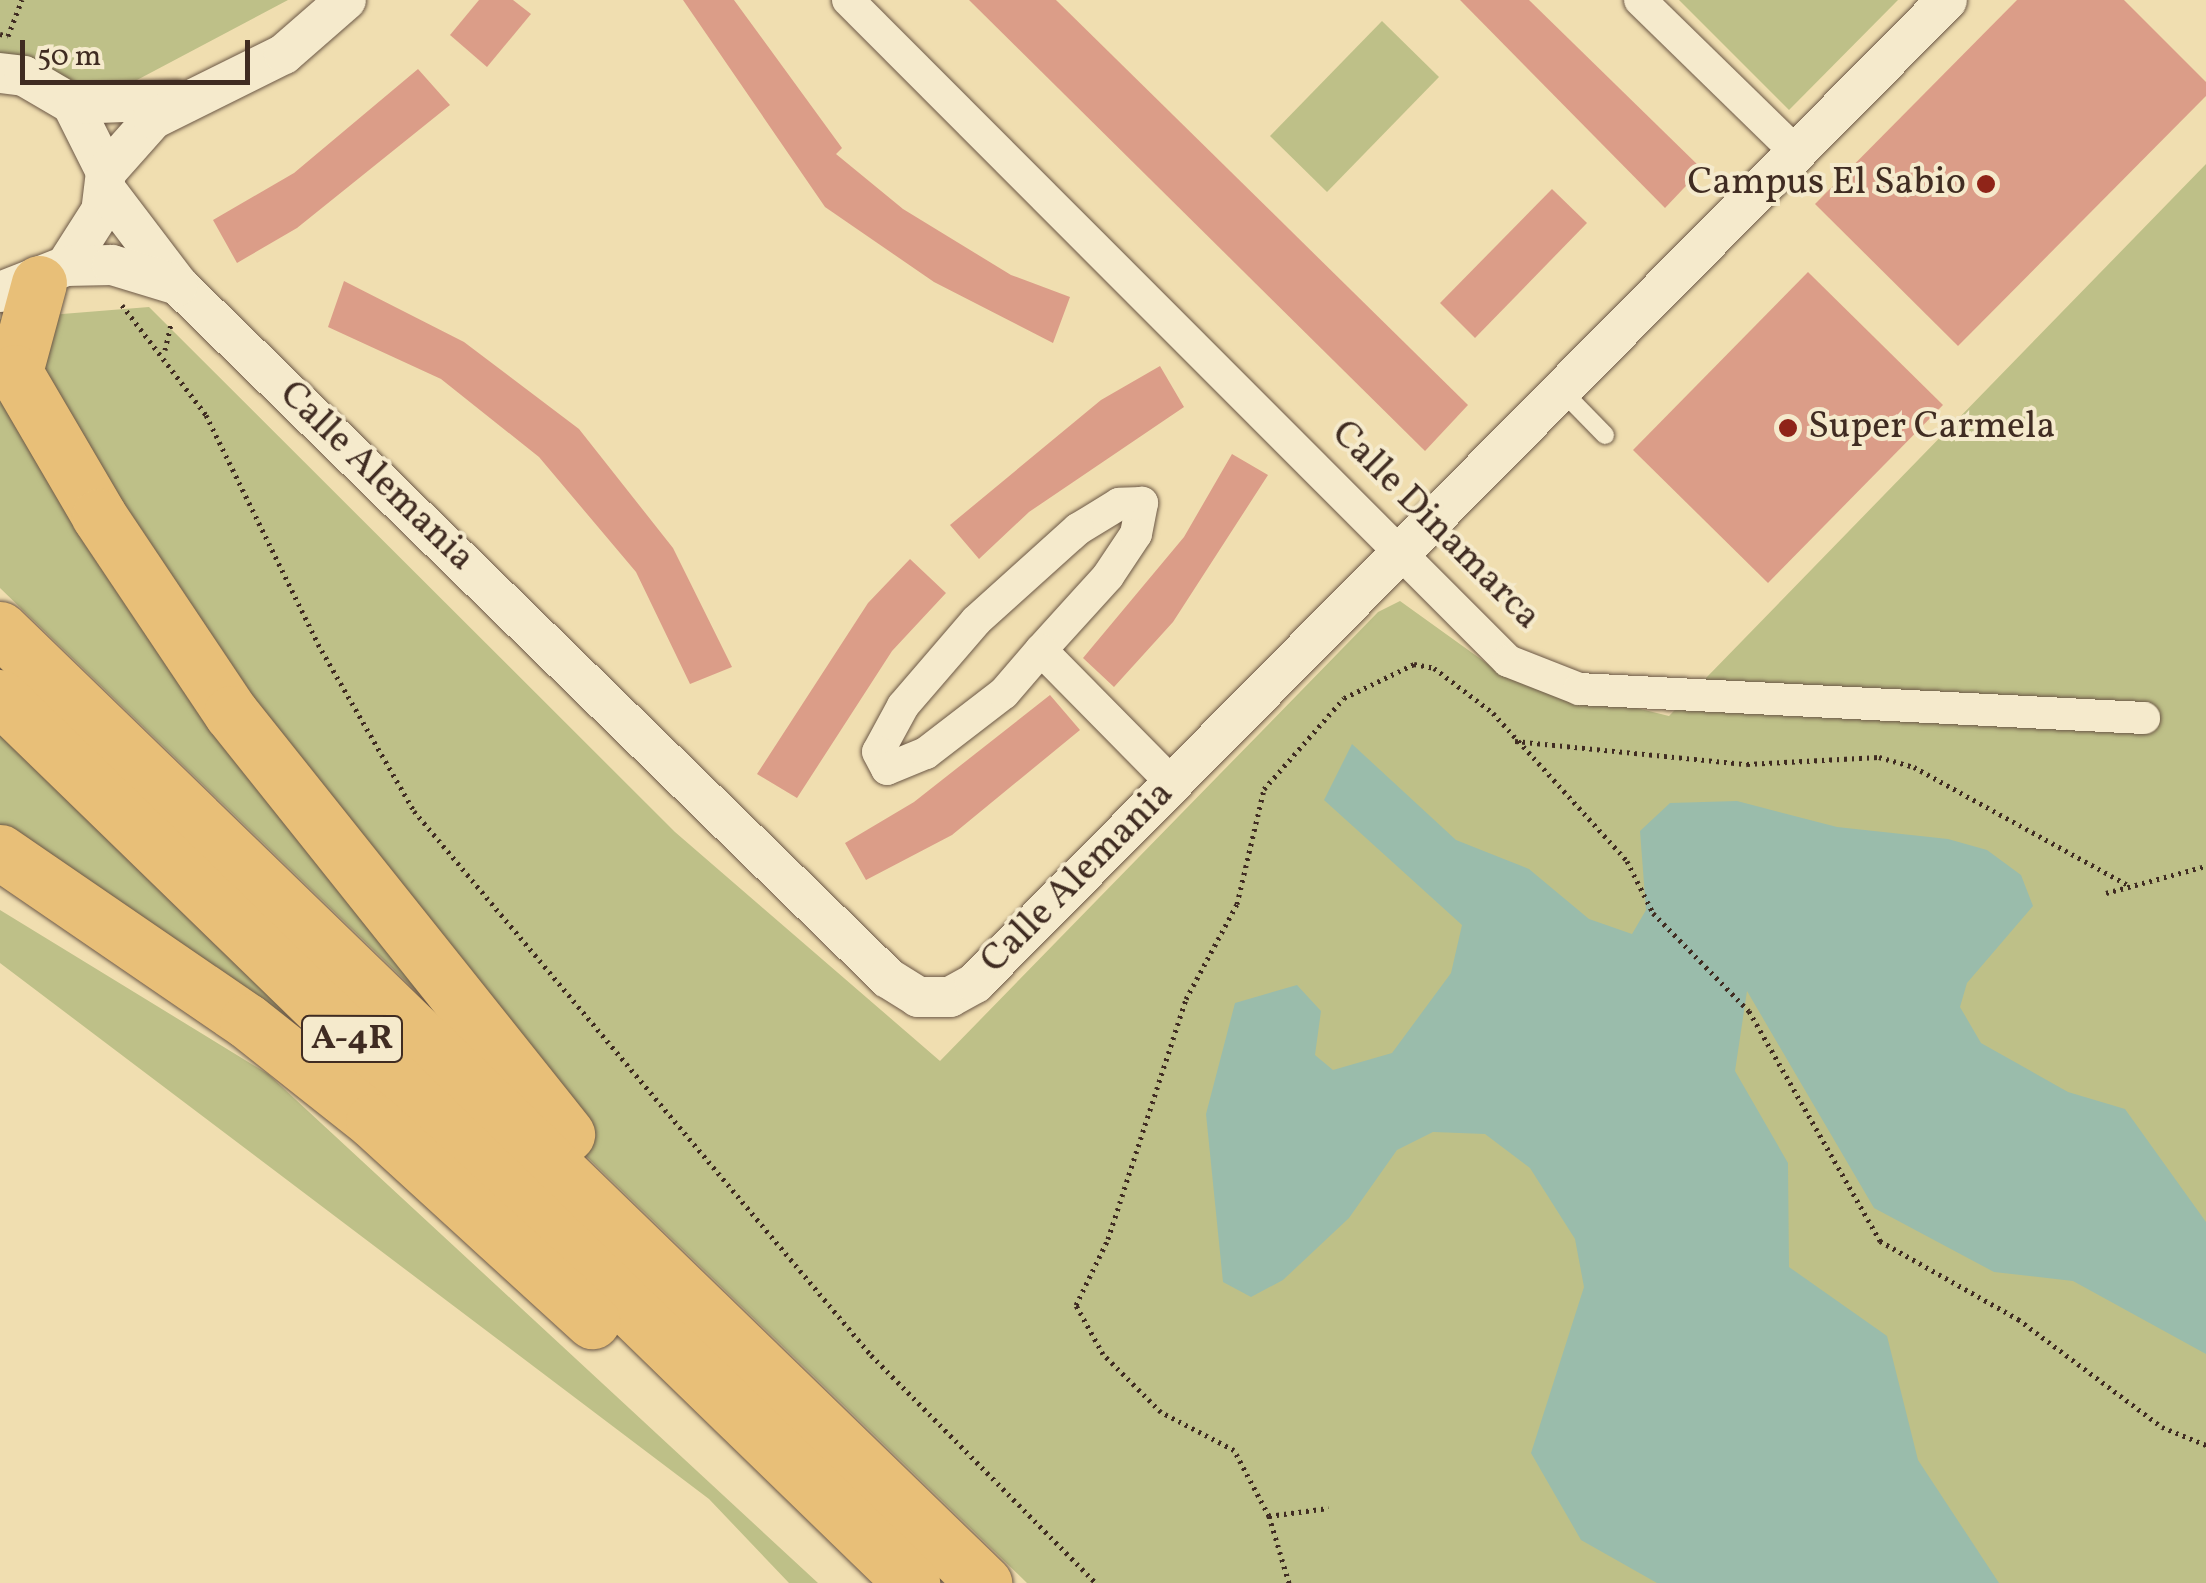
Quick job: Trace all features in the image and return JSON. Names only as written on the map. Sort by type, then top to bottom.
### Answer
[{"type":"highway","points":[[35,280],[15,372],[99,516],[266,759],[604,1178],[642,1249]]},
{"type":"highway","name":"A-4R","points":[[0,629],[984,1583]]},
{"type":"highway","name":"A-4R","points":[[0,697],[910,1583]]},
{"type":"highway","points":[[0,852],[246,1021],[372,1121],[849,1557],[910,1583]]},
{"type":"street","points":[[35,280],[87,242],[106,181],[152,119],[284,54],[346,0]]},
{"type":"street","name":"Calle Dinamarca","points":[[848,0],[1401,549],[1508,662],[1579,688],[2144,718]]},
{"type":"street","points":[[1640,0],[1797,153]]},
{"type":"street","name":"Calle Alemania","points":[[72,104],[106,181],[179,286],[918,998],[950,997],[975,983],[1947,0]]},
{"type":"street","points":[[0,73],[24,76],[72,104],[148,107],[190,97]]},
{"type":"street","name":"Calle Alemania","points":[[35,280],[112,265],[179,286]]},
{"type":"street","points":[[1142,503],[1136,534],[1108,576],[1040,650],[1004,694],[888,769],[878,752],[903,706],[976,621],[1078,530],[1119,504],[1142,503]]},
{"type":"street","points":[[1040,650],[1172,783]]},
{"type":"lane","points":[[1560,390],[1605,435]]},
{"type":"path","points":[[0,34],[8,36],[22,0]]},
{"type":"path","points":[[165,350],[414,811],[871,1355],[1096,1583]]},
{"type":"path","points":[[1289,1583],[1270,1516],[1234,1450],[1161,1412],[1103,1354],[1081,1322],[1079,1288],[1108,1239],[1186,998],[1238,904],[1252,815],[1301,742],[1344,698],[1414,664],[1462,685],[1627,861],[1653,914],[1750,1011],[1880,1242],[2018,1319],[2162,1427],[2206,1445]]},
{"type":"path","points":[[1515,741],[1748,764],[1879,757],[1914,767],[2128,885]]},
{"type":"path","points":[[2106,893],[2206,866]]},
{"type":"path","points":[[1270,1516],[1328,1508]]},
{"type":"green space","points":[[0,0],[288,0],[137,80],[130,110],[0,69]]},
{"type":"green space","points":[[1679,0],[1898,0],[1789,110]]},
{"type":"green space","points":[[1382,21],[1439,77],[1327,192],[1270,136]]},
{"type":"green space","points":[[2206,164],[2206,1583],[1027,1583],[0,588],[0,319],[149,307],[675,832],[940,1061],[1378,612],[1400,601],[1503,675],[1669,716]]},
{"type":"green space","points":[[0,731],[374,1100],[0,849]]},
{"type":"green space","points":[[0,910],[268,1074],[818,1583],[789,1583],[709,1499],[0,963]]},
{"type":"shaded area","points":[[1352,744],[1456,840],[1529,869],[1589,919],[1632,934],[1646,910],[1640,831],[1670,803],[1737,801],[1837,827],[1948,839],[1987,850],[2021,875],[2033,906],[1967,983],[1960,1007],[1981,1043],[2068,1092],[2125,1109],[2206,1222],[2206,1354],[2073,1281],[1994,1272],[1874,1208],[1747,991],[1735,1071],[1788,1163],[1789,1267],[1887,1336],[1918,1460],[1999,1583],[1657,1583],[1581,1540],[1531,1453],[1584,1287],[1575,1239],[1530,1168],[1485,1134],[1433,1132],[1397,1150],[1349,1218],[1283,1280],[1251,1297],[1223,1282],[1206,1114],[1235,1003],[1297,985],[1321,1011],[1315,1055],[1333,1070],[1392,1053],[1451,973],[1462,925],[1324,800]]},
{"type":"building","points":[[479,0],[513,0],[531,14],[487,67],[450,35]]},
{"type":"building","points":[[683,0],[734,0],[842,148],[836,154],[903,209],[1011,275],[1070,297],[1053,343],[934,282],[825,207]]},
{"type":"building","points":[[969,0],[1056,0],[1468,405],[1425,451]]},
{"type":"building","points":[[1460,0],[1529,0],[1702,169],[1665,208]]},
{"type":"building","name":"Campus El Sabio","points":[[2017,0],[2124,0],[2206,82],[2206,96],[1958,346],[1815,204]]},
{"type":"building","points":[[418,69],[450,105],[297,228],[237,263],[213,220],[294,173]]},
{"type":"building","points":[[1552,189],[1587,223],[1475,338],[1440,303]]},
{"type":"building","name":"Super Carmela","points":[[1808,272],[1943,405],[1768,583],[1633,450]]},
{"type":"building","points":[[344,281],[464,342],[579,429],[673,548],[732,667],[690,684],[636,572],[539,457],[441,379],[328,327]]},
{"type":"building","points":[[1160,366],[1184,407],[1029,512],[979,559],[950,525],[1101,400]]},
{"type":"building","points":[[1232,454],[1268,475],[1173,622],[1114,687],[1083,658],[1184,537]]},
{"type":"building","points":[[910,559],[946,593],[892,651],[797,798],[757,774],[868,603]]},
{"type":"building","points":[[1050,695],[1080,730],[952,835],[866,880],[845,843],[914,802]]},
{"type":"place","name":"Campus El Sabio","points":[[1986,184]]},
{"type":"place","name":"Super Carmela","points":[[1788,428]]}]
